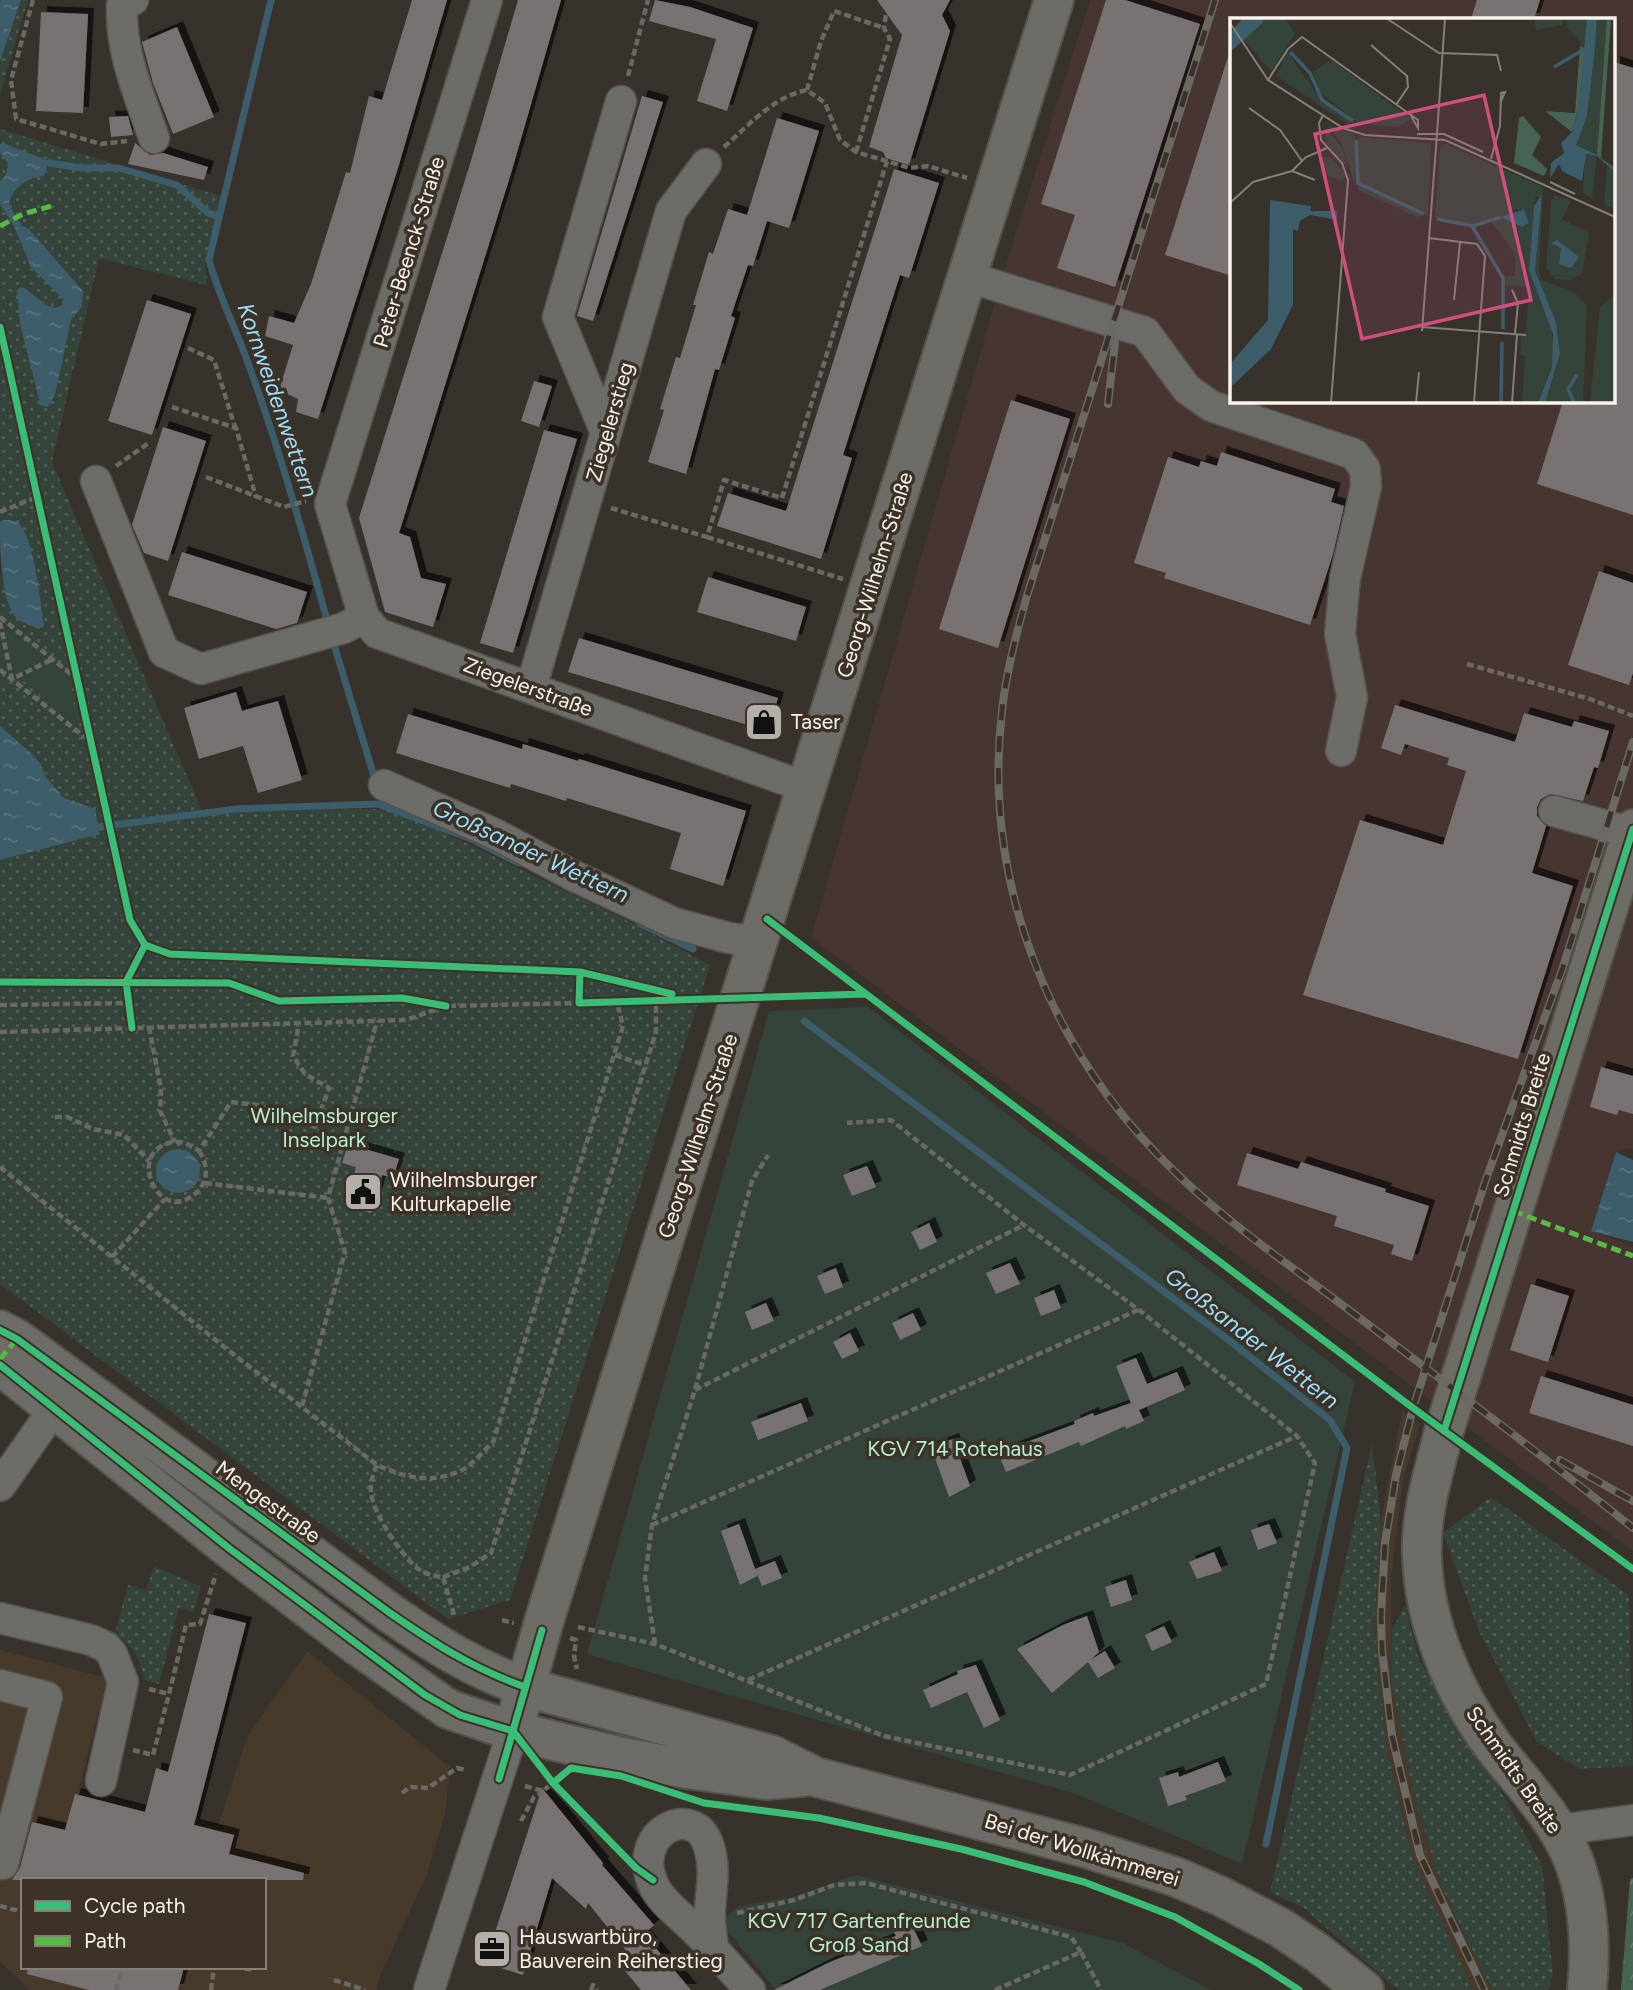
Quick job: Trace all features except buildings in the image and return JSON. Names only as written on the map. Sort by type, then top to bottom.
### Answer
[{"type":"main road","name":"Georg-Wilhelm-Straße","points":[[513,1731],[1054,0]]},
{"type":"main road","name":"Schmidts Breite","points":[[1587,1990],[1590,1955],[1579,1877],[1558,1830],[1494,1746],[1466,1704],[1445,1660],[1429,1605],[1422,1555],[1424,1519],[1432,1479],[1456,1391],[1632,831]]},
{"type":"main road","name":"Mengestraße","points":[[0,1330],[63,1395],[230,1549],[437,1703],[460,1715],[513,1731]]},
{"type":"main road","name":"Mengestraße","points":[[0,1364],[63,1395],[452,1655],[490,1675],[525,1687]]},
{"type":"main road","name":"Bei der Wollkämmerei","points":[[525,1687],[772,1755],[816,1777],[1086,1848],[1177,1877],[1281,1928],[1318,1953],[1364,1990]]},
{"type":"main road","name":"Bei der Wollkämmerei","points":[[513,1731],[622,1757],[687,1769],[766,1780],[816,1777]]},
{"type":"street","points":[[133,0],[122,5],[122,38],[154,138]]},
{"type":"street","name":"Peter-Beenck-Straße","points":[[320,502],[487,0]]},
{"type":"street","points":[[606,433],[558,317],[621,101]]},
{"type":"street","name":"Ziegelerstieg","points":[[531,688],[671,211],[706,164]]},
{"type":"street","points":[[968,277],[1144,332],[1187,389],[1211,406],[1354,454],[1360,460],[1365,470],[1366,487],[1345,578],[1340,634],[1352,697],[1341,751]]},
{"type":"street","points":[[96,481],[164,652],[201,669],[343,627],[320,502]]},
{"type":"street","name":"Ziegelerstraße","points":[[343,627],[377,632],[808,788]]},
{"type":"street","points":[[384,785],[495,834],[574,876],[674,923],[729,938],[760,942]]},
{"type":"street","points":[[1554,811],[1632,831]]},
{"type":"street","points":[[3,1476],[63,1395]]},
{"type":"street","points":[[0,1618],[91,1640],[106,1647],[117,1661],[123,1682],[102,1781]]},
{"type":"street","points":[[0,1685],[47,1697],[3,1864]]},
{"type":"street","name":"Georg-Wilhelm-Straße","points":[[429,1990],[513,1731]]},
{"type":"street","points":[[1558,1830],[1633,1820]]},
{"type":"street","points":[[713,1948],[709,1914],[713,1864],[705,1836],[696,1827],[684,1824],[661,1830],[653,1840],[649,1855],[649,1869],[655,1888],[750,1990]]},
{"type":"path","points":[[33,0],[11,80],[16,118],[101,144],[154,138]]},
{"type":"path","points":[[621,101],[648,0]]},
{"type":"path","points":[[807,90],[821,41],[834,11],[884,28]]},
{"type":"path","points":[[856,152],[890,39],[884,28],[886,14]]},
{"type":"path","points":[[706,164],[769,107],[793,93],[807,90],[825,103],[840,140],[856,152],[910,168],[928,166],[967,178]]},
{"type":"path","points":[[706,537],[724,480],[782,498],[887,161]]},
{"type":"path","points":[[188,348],[214,360],[256,497]]},
{"type":"path","points":[[172,407],[236,428]]},
{"type":"path","points":[[96,481],[150,442]]},
{"type":"path","points":[[206,477],[285,507],[320,502]]},
{"type":"path","points":[[0,512],[37,497]]},
{"type":"path","points":[[587,500],[870,588]]},
{"type":"path","points":[[0,619],[77,679]]},
{"type":"path","points":[[0,619],[12,679]]},
{"type":"path","points":[[12,679],[53,659]]},
{"type":"path","points":[[1468,664],[1590,699],[1633,716]]},
{"type":"path","points":[[0,670],[91,742]]},
{"type":"path","points":[[132,1028],[126,982],[145,945]]},
{"type":"path","points":[[0,982],[229,983],[279,1001],[402,998],[446,1006],[579,1003]]},
{"type":"path","points":[[377,1465],[371,1479],[375,1507],[417,1567],[432,1576],[443,1577],[470,1567],[491,1553],[656,1032],[656,1001]]},
{"type":"path","points":[[0,1167],[228,1350],[377,1465],[406,1478],[438,1478],[466,1468],[493,1442],[615,1055],[623,1026],[617,1002]]},
{"type":"path","points":[[0,1005],[130,1003]]},
{"type":"path","points":[[0,1032],[406,1020],[446,1006]]},
{"type":"path","points":[[302,1406],[345,1252],[328,1198],[377,1021]]},
{"type":"path","points":[[199,1151],[231,1102],[258,1105],[315,1127],[329,1088],[305,1074],[293,1056],[299,1023]]},
{"type":"path","points":[[149,1027],[161,1089],[160,1111],[175,1142]]},
{"type":"path","points":[[615,1055],[645,1065]]},
{"type":"path","points":[[55,1118],[67,1117],[93,1129],[124,1135],[149,1160]]},
{"type":"path","points":[[578,1627],[656,1644],[884,1736],[1070,1775],[1266,1684],[1315,1463],[1297,1436],[1139,1310],[1024,1225],[891,1120],[847,1123]]},
{"type":"path","points":[[175,1142],[187,1143],[199,1151],[204,1158],[205,1183],[182,1202],[165,1199],[148,1175],[149,1160],[160,1146],[175,1142]]},
{"type":"path","points":[[656,1644],[645,1578],[652,1525],[695,1390],[752,1181],[768,1155]]},
{"type":"path","points":[[205,1183],[328,1198]]},
{"type":"path","points":[[112,1257],[165,1199]]},
{"type":"path","points":[[695,1390],[1024,1225]]},
{"type":"path","points":[[652,1525],[1139,1310]]},
{"type":"path","points":[[747,1680],[1297,1436]]},
{"type":"path","points":[[110,1744],[153,1755],[186,1625],[200,1625],[217,1570],[230,1549]]},
{"type":"path","points":[[443,1577],[457,1625]]},
{"type":"path","points":[[576,1640],[575,1664],[584,1677]]},
{"type":"path","points":[[123,1682],[169,1694]]},
{"type":"path","points":[[402,1793],[410,1787],[428,1788],[457,1768],[466,1770]]},
{"type":"path","points":[[493,1796],[521,1821],[534,1797],[571,1768]]},
{"type":"path","points":[[545,1773],[553,1783]]},
{"type":"path","points":[[525,1786],[543,1791]]},
{"type":"path","points":[[770,1810],[935,1843]]},
{"type":"path","points":[[1084,1882],[1175,1917],[1259,1964],[1298,1990]]},
{"type":"path","points":[[709,1914],[738,1913],[794,1900],[834,1885],[866,1883],[1071,1937],[1101,1990]]},
{"type":"path","points":[[0,1906],[21,1911]]},
{"type":"path","points":[[995,1990],[1080,1952]]},
{"type":"path","points":[[116,1990],[121,1969]]},
{"type":"path","points":[[211,1990],[214,1969]]},
{"type":"path","points":[[248,1969],[255,1970]]},
{"type":"path","points":[[334,1980],[365,1990]]},
{"type":"path","points":[[591,1990],[593,1985],[597,1990]]},
{"type":"shaded area","points":[[1090,0],[1633,0],[1633,1150],[1628,1148],[1616,1152],[1591,1230],[1633,1247],[1633,1551],[811,938],[1003,274]]},
{"type":"shaded area","points":[[1402,1411],[1420,1424],[1403,1480],[1391,1579],[1392,1684],[1413,1792],[1441,1885],[1492,1990],[1473,1990],[1413,1860],[1386,1746],[1374,1627],[1381,1520]]},
{"type":"shaded area","points":[[0,1650],[107,1678],[79,1790],[218,1826],[247,1737],[307,1651],[450,1767],[445,1814],[426,1877],[382,1971],[376,1990],[30,1990],[0,1961]]},
{"type":"green space","points":[[0,0],[28,0],[0,95]]},
{"type":"green space","name":"Wilhelmsburger Inselpark","points":[[0,129],[221,196],[205,263],[207,285],[99,258],[52,462],[202,811],[381,809],[433,827],[632,923],[710,965],[510,1600],[448,1619],[0,1284],[0,860],[100,833],[95,809],[64,798],[45,776],[41,764],[30,751],[0,726],[0,573],[9,604],[42,614],[31,551],[6,520],[0,522]]},
{"type":"green space","points":[[0,622],[68,675],[78,724],[0,663]]},
{"type":"green space","name":"KGV 714 Rotehaus","points":[[868,1007],[1355,1382],[1242,1864],[1076,1794],[587,1654],[769,1011]]},
{"type":"green space","points":[[1372,1444],[1381,1520],[1374,1627],[1386,1746],[1413,1860],[1473,1990],[1398,1990],[1301,1906],[1270,1893]]},
{"type":"green space","points":[[1491,1497],[1629,1595],[1633,1766],[1580,1769],[1537,1742],[1479,1631],[1443,1533]]},
{"type":"green space","points":[[154,1566],[201,1587],[194,1612],[179,1608],[159,1684],[144,1680],[135,1653],[115,1633],[128,1585],[146,1590]]},
{"type":"green space","points":[[1405,1605],[1419,1660],[1488,1768],[1542,1865],[1553,1974],[1548,1990],[1492,1990],[1441,1885],[1413,1792],[1392,1684],[1392,1631]]},
{"type":"green space","name":"KGV 717 Gartenfreunde Groß Sand","points":[[856,1875],[1122,1943],[1211,1990],[776,1990],[720,1922],[739,1906],[792,1897]]},
{"type":"green space","points":[[1633,1878],[1633,1990],[1621,1990],[1630,1879]]},
{"type":"water","points":[[0,0],[21,0],[0,61]]},
{"type":"water","points":[[0,144],[49,161],[44,176],[21,184],[13,193],[9,205],[22,226],[28,228],[83,291],[82,306],[71,320],[55,394],[48,407],[40,405],[20,324],[17,290],[24,288],[48,306],[56,308],[62,305],[63,299],[31,267],[14,226],[0,204],[0,181],[6,175],[8,163],[0,153]]},
{"type":"water","points":[[6,520],[19,524],[30,545],[44,626],[38,629],[16,617],[9,606],[0,544],[0,522]]},
{"type":"water","points":[[0,726],[41,764],[45,776],[64,798],[95,809],[100,834],[0,860]]},
{"type":"water","points":[[178,1149],[193,1156],[200,1171],[193,1186],[178,1193],[163,1186],[156,1171],[163,1156]]},
{"type":"water","points":[[1616,1152],[1633,1160],[1633,1242],[1591,1231]]},
{"type":"waterway","name":"Kornweidenwettern","points":[[271,0],[209,260],[270,426],[329,627]]},
{"type":"waterway","points":[[49,163],[81,168],[119,168],[177,185],[208,213],[219,216]]},
{"type":"waterway","name":"Kornweidenwettern","points":[[332,638],[377,786],[383,803],[389,809]]},
{"type":"waterway","name":"Großsander Wettern","points":[[98,827],[236,809],[378,804],[469,838],[518,863]]},
{"type":"waterway","name":"Großsander Wettern","points":[[639,923],[693,949]]},
{"type":"waterway","name":"Großsander Wettern","points":[[804,1021],[1230,1341],[1330,1420],[1347,1448],[1266,1844]]},
{"type":"railway","points":[[1215,0],[1026,599],[1012,655],[1002,711],[999,775],[1003,839],[1015,901],[1034,961],[1060,1019],[1092,1073],[1130,1124],[1174,1171],[1237,1226],[1633,1528]]},
{"type":"railway","points":[[1108,404],[1115,342]]},
{"type":"railway","points":[[1484,1990],[1420,1855],[1392,1736],[1382,1650],[1385,1543],[1396,1475],[1413,1408],[1485,1182],[1563,967],[1633,742]]},
{"type":"railway","points":[[1560,1460],[1633,1501]]},
{"type":"marked path","points":[[0,226],[23,214],[55,205]]},
{"type":"marked path","points":[[1513,1211],[1633,1256]]},
{"type":"marked path","points":[[0,1359],[17,1339]]},
{"type":"cycle path","points":[[0,327],[130,920],[145,945],[170,954],[580,972],[579,1003],[865,994]]},
{"type":"cycle path","points":[[1444,1431],[1633,829]]},
{"type":"cycle path","points":[[767,919],[1413,1408],[1633,1569]]},
{"type":"cycle path","points":[[132,1028],[126,982],[145,945]]},
{"type":"cycle path","points":[[580,972],[672,994]]},
{"type":"cycle path","points":[[0,982],[229,983],[279,1001],[402,998],[446,1006]]},
{"type":"cycle path","points":[[0,1330],[17,1339],[390,1613],[471,1663],[525,1687]]},
{"type":"cycle path","points":[[0,1365],[230,1549],[425,1695],[460,1715],[513,1731]]},
{"type":"cycle path","points":[[499,1779],[542,1630]]},
{"type":"cycle path","points":[[513,1731],[553,1783],[636,1868],[653,1880]]},
{"type":"cycle path","points":[[553,1783],[571,1768],[621,1776],[704,1803],[819,1818],[961,1849],[1084,1882],[1175,1917],[1259,1964],[1299,1990]]},
{"type":"place","name":"Taser","points":[[764,722]]},
{"type":"place","name":"Wilhelmsburger Kulturkapelle","points":[[363,1192]]},
{"type":"place","name":"Hauswartbüro, Bauverein Reiherstieg","points":[[492,1949]]}]
